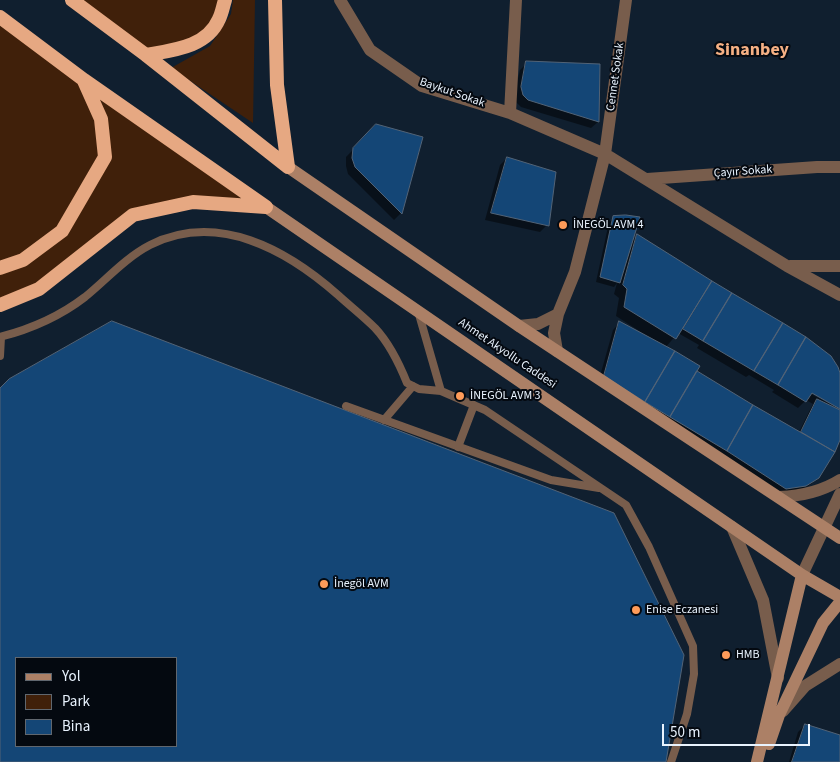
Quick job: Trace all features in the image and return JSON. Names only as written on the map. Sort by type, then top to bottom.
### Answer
[{"type":"highway","points":[[72,0],[146,55],[288,167]]},
{"type":"highway","points":[[146,55],[202,41],[219,20],[225,0]]},
{"type":"highway","points":[[275,0],[277,85],[288,167]]},
{"type":"highway","points":[[0,17],[84,80],[266,207]]},
{"type":"highway","points":[[0,268],[23,260],[62,231],[105,157],[101,119],[84,80]]},
{"type":"highway","points":[[0,305],[39,289],[133,215],[193,202],[266,207]]},
{"type":"main road","points":[[288,167],[519,326],[840,538]]},
{"type":"main road","name":"Ahmet Akyollu Caddesi","points":[[266,207],[802,575],[840,597]]},
{"type":"main road","points":[[757,762],[802,575]]},
{"type":"main road","points":[[762,762],[779,715],[822,624],[840,602]]},
{"type":"street","name":"Baykut Sokak","points":[[340,0],[370,50],[422,86],[510,113],[605,154],[787,266],[840,295]]},
{"type":"street","points":[[510,113],[516,0]]},
{"type":"street","name":"Cennet Sokak","points":[[557,351],[554,333],[558,314],[575,272],[605,154],[626,0]]},
{"type":"street","name":"Çayır Sokak","points":[[647,179],[840,167]]},
{"type":"street","points":[[787,266],[840,266]]},
{"type":"street","points":[[519,326],[538,324],[558,314]]},
{"type":"street","points":[[779,497],[800,496],[830,486],[840,480]]},
{"type":"street","points":[[802,575],[840,494]]},
{"type":"street","points":[[732,527],[763,600],[778,678]]},
{"type":"street","points":[[779,715],[805,686],[840,664]]},
{"type":"lane","points":[[0,356],[1,337],[40,324],[70,307],[135,254],[150,245],[182,234],[197,232],[226,234],[270,248],[286,257],[317,277],[375,328],[389,346],[408,383],[419,389],[441,391],[485,410],[626,505],[649,548],[693,646],[694,674],[687,714],[671,762]]},
{"type":"lane","points":[[418,311],[441,391]]},
{"type":"lane","points":[[384,420],[413,386]]},
{"type":"lane","points":[[458,447],[474,405]]},
{"type":"lane","points":[[346,406],[551,480],[603,489]]},
{"type":"green space","points":[[72,0],[225,0],[201,41],[146,55]]},
{"type":"green space","points":[[233,0],[255,0],[253,123],[171,68],[210,46],[231,14]]},
{"type":"green space","points":[[0,17],[266,207],[193,202],[133,215],[39,289],[0,305]]},
{"type":"building","points":[[526,61],[600,64],[599,122],[528,100],[523,95],[521,87]]},
{"type":"building","points":[[376,124],[423,137],[402,214],[355,167],[352,158],[353,148]]},
{"type":"building","points":[[507,157],[556,172],[549,226],[491,213]]},
{"type":"building","points":[[613,216],[640,217],[620,283],[600,277]]},
{"type":"building","points":[[637,234],[712,281],[676,339],[624,307],[627,289],[623,285]]},
{"type":"building","points":[[712,281],[732,293],[703,341],[683,329]]},
{"type":"building","points":[[732,293],[783,323],[754,371],[703,341]]},
{"type":"building","name":"İnegöl AVM","points":[[112,321],[614,513],[684,655],[666,762],[0,762],[0,388],[9,379]]},
{"type":"building","points":[[619,321],[675,351],[645,402],[604,376]]},
{"type":"building","points":[[783,323],[806,337],[778,385],[754,371]]},
{"type":"building","points":[[806,337],[831,356],[838,367],[840,373],[840,409],[812,393],[806,402],[778,385]]},
{"type":"building","points":[[675,351],[700,366],[670,417],[645,402]]},
{"type":"building","points":[[697,371],[753,405],[727,451],[670,417]]},
{"type":"building","points":[[817,399],[840,410],[840,440],[835,452],[801,432]]},
{"type":"building","points":[[753,405],[835,452],[819,478],[806,486],[786,489],[727,451]]},
{"type":"building","points":[[805,724],[840,735],[840,762],[792,762]]},
{"type":"place","name":"İNEGÖL AVM 4","points":[[563,225]]},
{"type":"place","name":"İNEGÖL AVM 3","points":[[460,396]]},
{"type":"place","name":"İnegöl AVM","points":[[324,584]]},
{"type":"place","name":"Enise Eczanesi","points":[[636,610]]},
{"type":"place","name":"HMB","points":[[726,655]]},
{"type":"district","name":"Sinanbey","points":[[752,51]]}]
